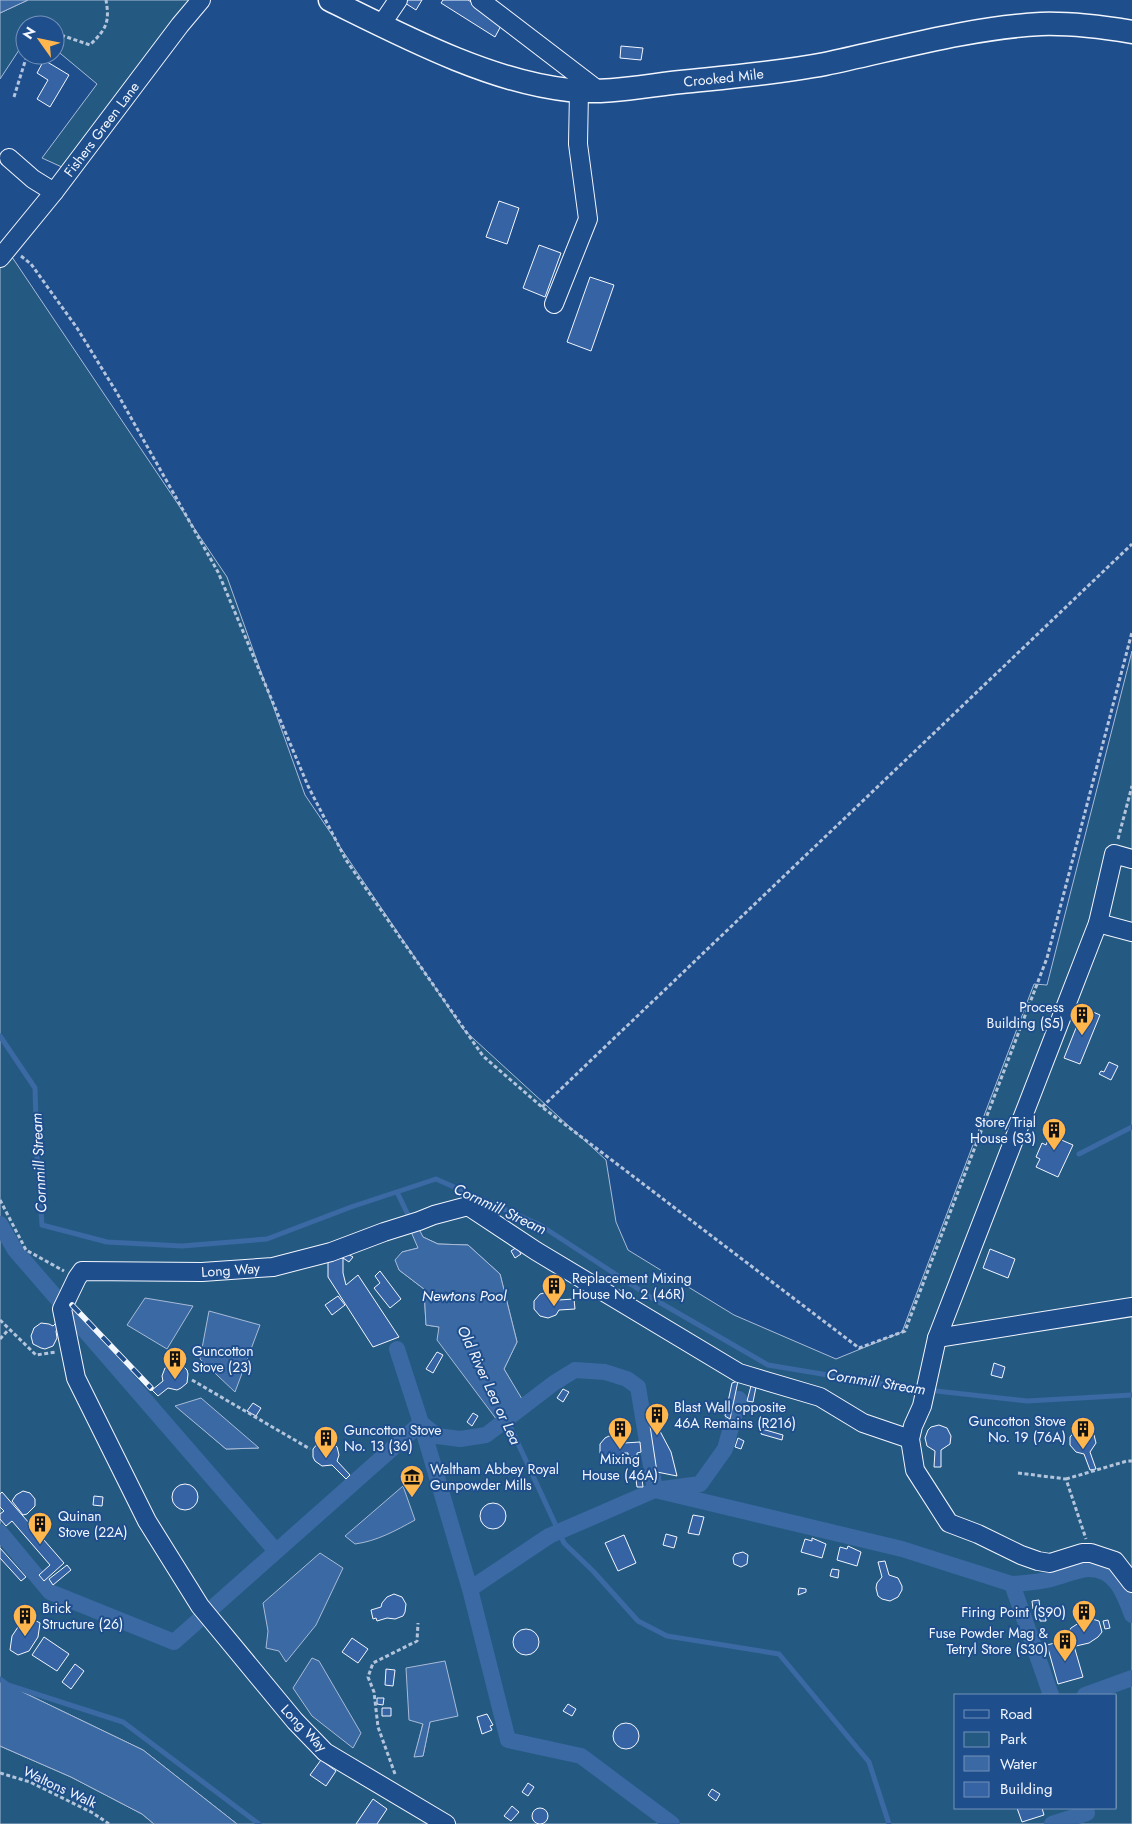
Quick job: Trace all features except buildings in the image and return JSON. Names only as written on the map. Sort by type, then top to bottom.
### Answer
[{"type":"main road","name":"Crooked Mile","points":[[330,0],[381,25],[471,64],[510,78],[539,86],[589,91],[749,75],[822,64],[993,28],[1053,24],[1092,26],[1132,32]]},
{"type":"street","name":"Fishers Green Lane","points":[[4,253],[54,192],[201,0]]},
{"type":"street","points":[[381,25],[398,0]]},
{"type":"street","points":[[480,0],[589,91],[578,144],[588,219],[554,304]]},
{"type":"street","points":[[9,158],[33,179],[54,192]]},
{"type":"street","points":[[1132,859],[1114,854],[1098,923],[936,1338],[922,1406],[913,1426],[910,1439],[918,1477],[949,1523],[978,1534],[1020,1555],[1038,1561],[1050,1563],[1082,1553],[1091,1553],[1115,1561],[1132,1582]]},
{"type":"street","points":[[1098,923],[1132,932]]},
{"type":"street","name":"Long Way","points":[[446,1824],[325,1752],[295,1721],[206,1613],[147,1521],[76,1378],[69,1351],[64,1305],[77,1278],[82,1272],[202,1272],[273,1267],[331,1252],[434,1215],[468,1206],[536,1251],[739,1373],[820,1397],[863,1423],[910,1439]]},
{"type":"street","points":[[936,1338],[1132,1307]]},
{"type":"path","points":[[65,36],[90,45],[102,33],[108,21],[106,0]]},
{"type":"path","points":[[14,97],[24,65]]},
{"type":"path","points":[[4,253],[31,264],[77,328],[117,393],[213,564],[308,786],[346,860],[483,1056],[542,1107],[859,1348],[904,1331],[1048,958],[1132,632]]},
{"type":"path","points":[[542,1107],[1132,544]]},
{"type":"path","points":[[1114,854],[1130,800],[1132,786]]},
{"type":"path","points":[[0,1200],[26,1250],[77,1278]]},
{"type":"path","points":[[0,1320],[8,1330],[36,1354],[69,1351]]},
{"type":"path","points":[[0,1339],[8,1330]]},
{"type":"path","points":[[192,1380],[310,1449]]},
{"type":"path","points":[[1018,1473],[1066,1479],[1132,1461]]},
{"type":"path","points":[[1066,1479],[1091,1553]]},
{"type":"path","points":[[392,1792],[395,1773],[378,1727],[374,1692],[368,1676],[373,1663],[417,1641],[418,1623]]},
{"type":"path","name":"Waltons Walk","points":[[0,1773],[30,1782],[93,1813],[109,1824]]},
{"type":"green space","points":[[28,0],[203,0],[75,173],[42,158],[97,84],[65,57],[65,15],[15,15],[15,56],[0,79],[0,13]]},
{"type":"green space","points":[[12,257],[227,577],[305,795],[463,1029],[606,1160],[616,1222],[628,1250],[734,1315],[836,1359],[902,1332],[1034,984],[1047,985],[1132,651],[1132,1824],[237,1824],[143,1750],[8,1685],[0,1679],[0,267]],"holes":[[[423,1237],[438,1244],[468,1245],[500,1274],[517,1342],[504,1369],[524,1404],[439,1327],[426,1325],[424,1289],[399,1270],[402,1252],[418,1248]],[[176,1406],[258,1448],[226,1449]],[[430,1722],[423,1756],[415,1756],[423,1723]]]},
{"type":"green space","points":[[0,1746],[71,1777],[142,1814],[154,1824],[0,1824]]},
{"type":"water","points":[[0,0],[28,0],[0,13]]},
{"type":"water","name":"Newtons Pool","points":[[417,1225],[423,1237],[438,1244],[468,1245],[500,1274],[517,1342],[504,1369],[525,1404],[497,1420],[437,1340],[439,1327],[426,1325],[424,1289],[399,1270],[395,1260],[402,1252],[418,1248],[409,1227]]},
{"type":"water","points":[[145,1298],[193,1306],[167,1349],[127,1325]]},
{"type":"water","points":[[209,1311],[260,1325],[235,1392],[200,1359]]},
{"type":"water","points":[[201,1398],[259,1448],[226,1449],[175,1406]]},
{"type":"water","points":[[403,1486],[415,1520],[386,1535],[363,1543],[355,1544],[345,1536]]},
{"type":"water","points":[[320,1553],[343,1568],[316,1625],[286,1662],[279,1651],[266,1648],[268,1631],[263,1603]]},
{"type":"water","points":[[312,1658],[319,1661],[361,1733],[353,1748],[312,1716],[293,1688]]},
{"type":"water","points":[[445,1661],[458,1716],[430,1722],[423,1756],[414,1757],[423,1724],[409,1720],[406,1668]]},
{"type":"water","points":[[0,1679],[8,1685],[143,1750],[237,1824],[154,1824],[142,1814],[71,1777],[0,1746]]},
{"type":"waterway","name":"Cornmill Stream","points":[[0,1036],[35,1088],[42,1225],[107,1242],[182,1246],[267,1239],[351,1207],[436,1179],[540,1225],[652,1298],[768,1365],[900,1387],[1027,1401],[1132,1395]]},
{"type":"waterway","points":[[1079,1154],[1132,1127]]},
{"type":"waterway","name":"Old River Lea or Lea","points":[[397,1192],[411,1221]]},
{"type":"waterway","points":[[0,1224],[15,1250],[275,1550]]},
{"type":"waterway","points":[[0,1532],[50,1592],[174,1642],[421,1423],[397,1349]]},
{"type":"waterway","points":[[421,1423],[437,1436],[460,1439],[486,1435],[554,1383],[575,1370],[605,1372],[627,1379],[638,1387],[655,1490],[549,1536],[470,1589]]},
{"type":"waterway","points":[[739,1399],[725,1449],[700,1484],[655,1490],[902,1549],[1012,1584],[1051,1694]]},
{"type":"waterway","name":"Old River Lea or Lea","points":[[503,1411],[564,1543],[593,1571],[638,1621],[667,1636],[779,1654],[869,1762],[889,1824]]},
{"type":"waterway","points":[[421,1423],[470,1589],[508,1740],[581,1756],[672,1824]]},
{"type":"waterway","points":[[1012,1584],[1046,1580],[1088,1569],[1097,1570],[1112,1577],[1117,1583],[1126,1598],[1132,1615]]},
{"type":"waterway","points":[[1088,1694],[1132,1678]]},
{"type":"waterway","points":[[0,1679],[8,1685],[123,1722],[259,1824]]},
{"type":"waterway","points":[[1052,1824],[1087,1813]]},
{"type":"railway","points":[[72,1305],[151,1388]]},
{"type":"place","name":"Process Building (S5)","points":[[1082,1036]]},
{"type":"place","name":"Store/Trial House (S3)","points":[[1054,1151]]},
{"type":"place","name":"Replacement Mixing House No. 2 (46R)","points":[[554,1307]]},
{"type":"place","name":"Guncotton Stove (23)","points":[[175,1380]]},
{"type":"place","name":"Blast Wall opposite 46A Remains (R216)","points":[[657,1436]]},
{"type":"place","name":"Mixing House (46A)","points":[[620,1450]]},
{"type":"place","name":"Guncotton Stove No. 19 (76A)","points":[[1083,1450]]},
{"type":"place","name":"Guncotton Stove No. 13 (36)","points":[[326,1459]]},
{"type":"place","name":"Waltham Abbey Royal Gunpowder Mills","points":[[412,1498]]},
{"type":"place","name":"Quinan Stove (22A)","points":[[40,1545]]},
{"type":"place","name":"Firing Point (S90)","points":[[1084,1633]]},
{"type":"place","name":"Brick Structure (26)","points":[[25,1637]]},
{"type":"place","name":"Fuse Powder Mag & Tetryl Store (S30)","points":[[1065,1662]]}]
